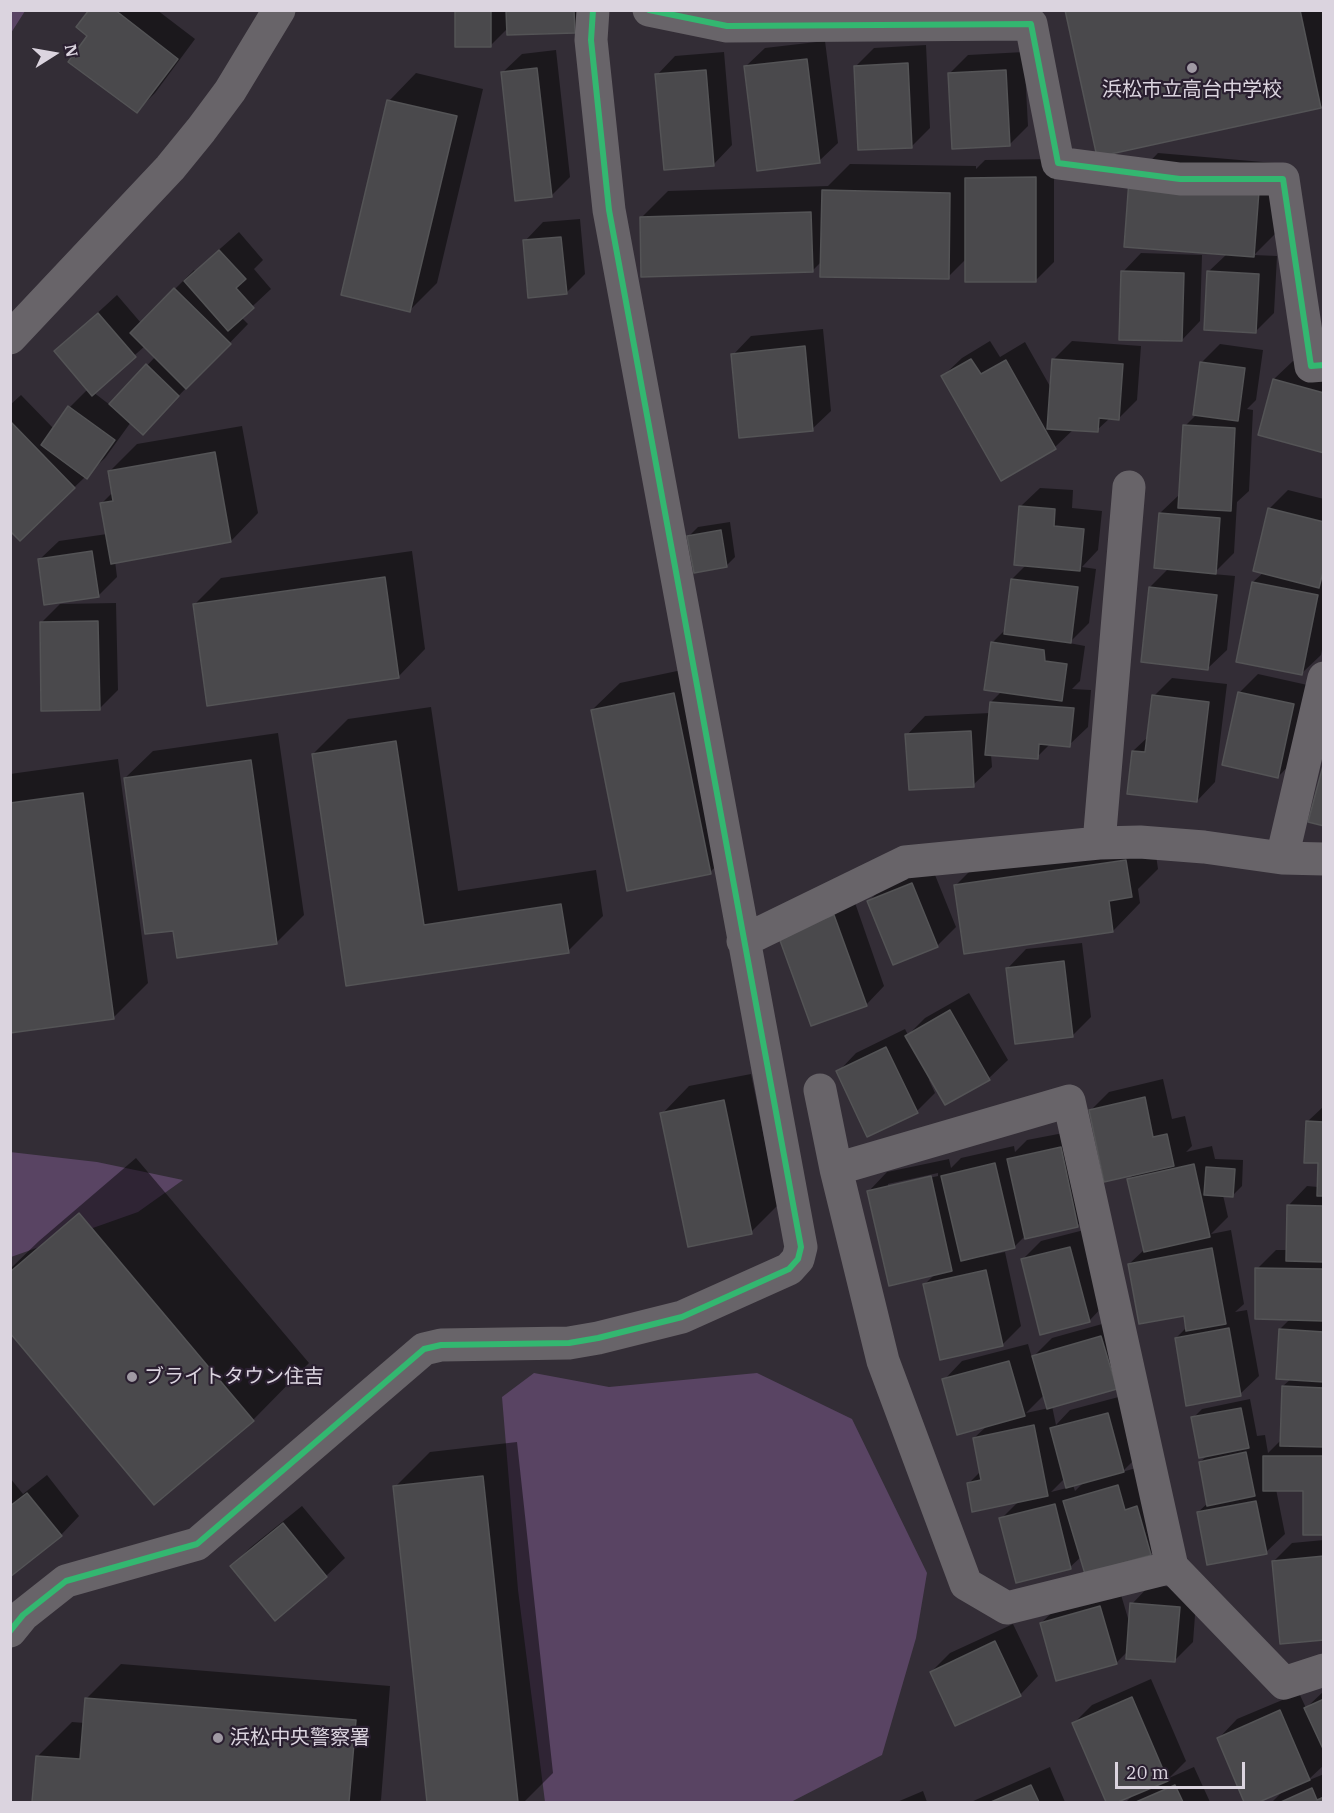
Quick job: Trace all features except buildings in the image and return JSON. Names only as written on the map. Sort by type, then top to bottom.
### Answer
[{"type":"street","points":[[10,338],[170,168],[195,138],[230,91],[279,10]]},
{"type":"street","points":[[10,1631],[23,1615],[66,1581],[197,1544],[424,1349],[441,1345],[569,1343],[598,1338],[682,1317],[789,1269],[798,1259],[801,1247],[609,210],[591,40],[593,10]]},
{"type":"street","points":[[649,10],[727,26],[1031,24],[1058,163],[1179,179],[1283,179],[1311,366],[1323,365]]},
{"type":"street","points":[[1099,843],[1130,487]]},
{"type":"street","points":[[1282,858],[1323,678]]},
{"type":"street","points":[[743,941],[905,862],[1099,843],[1140,842],[1282,858],[1323,859]]},
{"type":"street","points":[[820,1090],[836,1169],[883,1361],[966,1584],[1007,1608],[1172,1567]]},
{"type":"street","points":[[836,1169],[1069,1101],[1172,1567],[1284,1683],[1323,1670]]},
{"type":"shaded area","points":[[10,11],[25,11],[11,33]]},
{"type":"shaded area","points":[[10,1152],[97,1162],[183,1180],[138,1212],[11,1257]]},
{"type":"shaded area","points":[[534,1373],[609,1387],[757,1373],[852,1419],[927,1573],[916,1638],[882,1755],[791,1802],[545,1802],[518,1590],[502,1397]]},
{"type":"cycle path","points":[[10,1631],[23,1615],[66,1581],[197,1544],[424,1349],[441,1345],[569,1343],[598,1338],[682,1317],[789,1269],[798,1259],[801,1247],[609,210],[591,40],[593,10]]},
{"type":"cycle path","points":[[649,10],[727,26],[1031,24],[1058,163],[1180,179],[1283,179],[1311,366],[1324,365]]},
{"type":"place","name":"浜松市立高台中学校","points":[[1192,68]]},
{"type":"place","name":"ブライトタウン住吉","points":[[132,1377]]},
{"type":"place","name":"浜松中央警察署","points":[[218,1738]]}]
